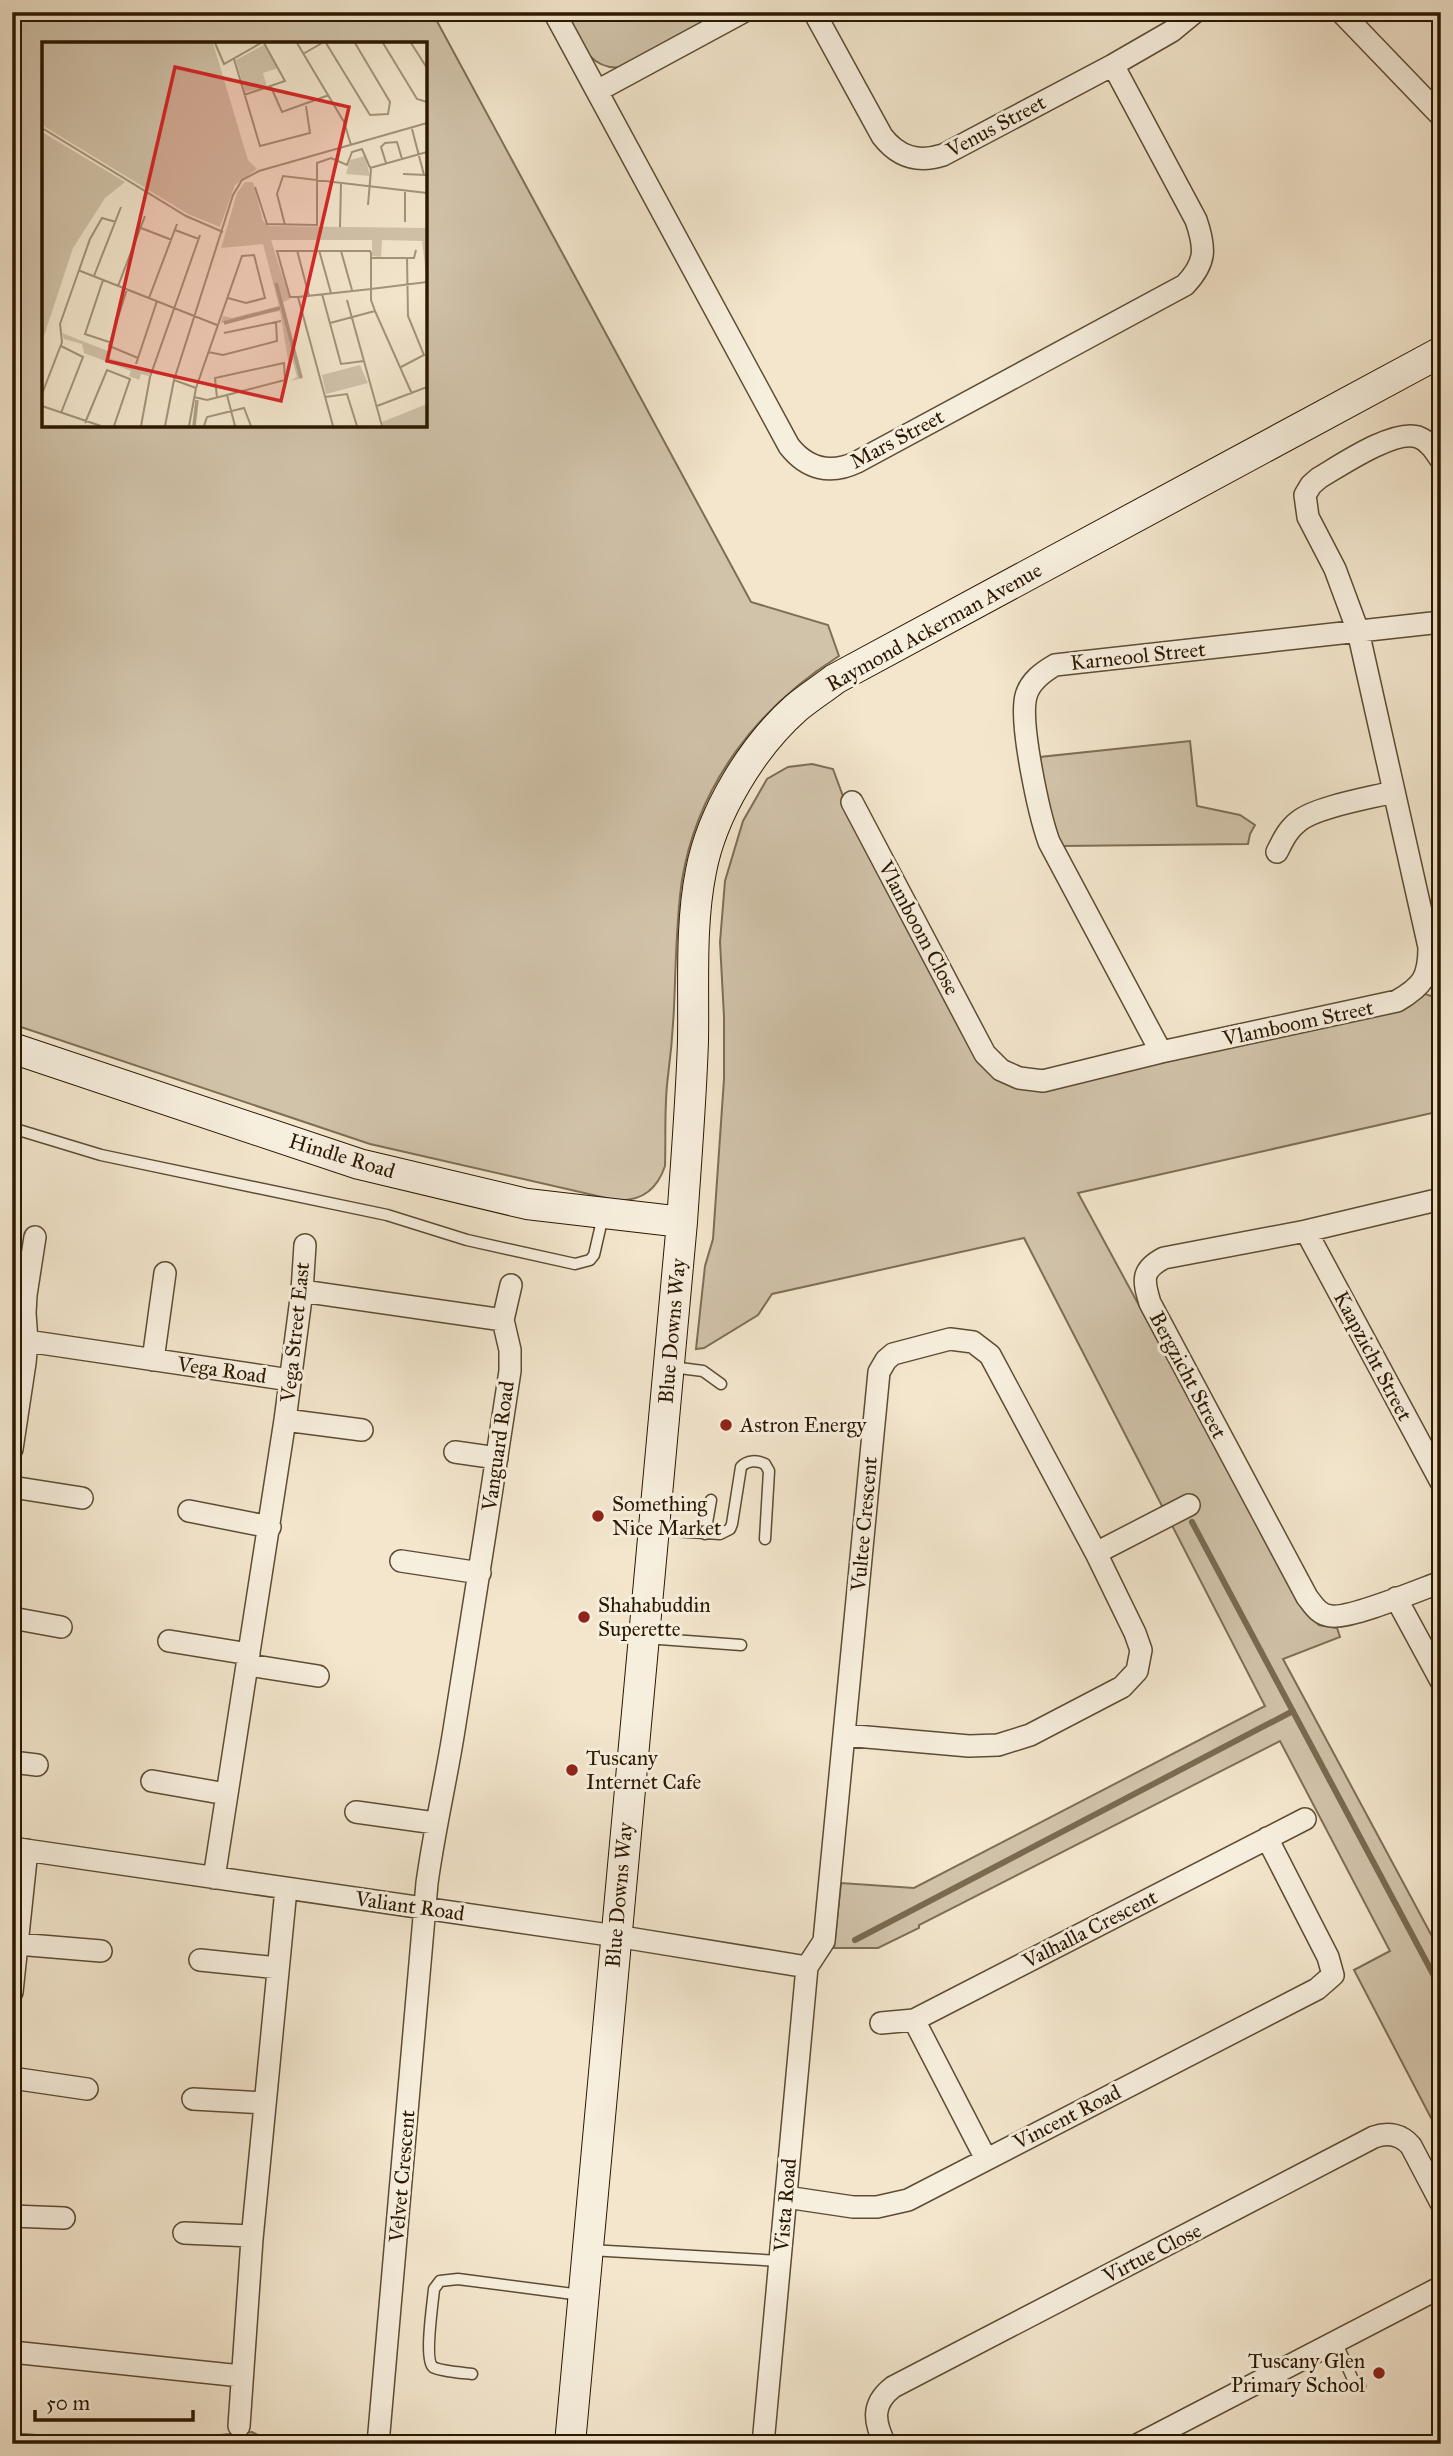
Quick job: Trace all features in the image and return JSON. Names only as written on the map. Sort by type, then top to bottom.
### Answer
[{"type":"street","name":"Mars Street","points":[[554,12],[789,446],[806,463],[817,468],[837,469],[856,463],[1173,292],[1185,285],[1197,272],[1203,257],[1203,239],[1196,220],[1113,65]]},
{"type":"street","points":[[597,91],[743,12]]},
{"type":"street","name":"Venus Street","points":[[814,12],[882,136],[898,152],[920,159],[943,155],[1113,65],[1172,31],[1195,12]]},
{"type":"street","points":[[1341,12],[1441,116]]},
{"type":"street","name":"Raymond Ackerman Avenue","points":[[682,1222],[692,1062],[696,906],[701,869],[712,834],[740,775],[768,739],[795,709],[854,668],[1441,352]]},
{"type":"street","name":"Vlamboom Street","points":[[985,1054],[1002,1070],[1018,1078],[1043,1081],[1161,1052],[1397,1001],[1424,981],[1429,962],[1429,947],[1357,631],[1335,569],[1308,517],[1305,495],[1319,478],[1391,439],[1405,435],[1427,442],[1441,460]]},
{"type":"street","name":"Karneool Street","points":[[1161,1052],[1049,842],[1040,819],[1024,714],[1026,695],[1034,681],[1055,665],[1441,622]]},
{"type":"street","points":[[1277,852],[1286,834],[1300,820],[1393,792]]},
{"type":"street","name":"Vlamboom Close","points":[[852,802],[985,1054]]},
{"type":"street","name":"Hindle Road","points":[[12,1048],[359,1164],[527,1204],[682,1222]]},
{"type":"street","name":"Bergzicht Street","points":[[1396,1598],[1351,1614],[1332,1617],[1317,1611],[1307,1597],[1150,1303],[1145,1273],[1151,1265],[1164,1258],[1306,1231],[1441,1199]]},
{"type":"street","name":"Blue Downs Way","points":[[570,2444],[682,1222]]},
{"type":"street","name":"Kaapzicht Street","points":[[1306,1231],[1441,1482]]},
{"type":"street","points":[[12,1448],[27,1341],[22,1258],[35,1237]]},
{"type":"street","name":"Vega Street East","points":[[214,1878],[270,1527],[302,1291],[305,1245]]},
{"type":"street","name":"Vega Road","points":[[153,1360],[165,1273]]},
{"type":"street","name":"Vanguard Road","points":[[425,1909],[435,1823],[453,1737],[497,1458],[510,1363],[508,1334],[503,1320],[511,1285]]},
{"type":"street","points":[[302,1291],[503,1320]]},
{"type":"street","name":"Vultee Crescent","points":[[807,1967],[824,1941],[878,1379],[882,1366],[892,1354],[950,1339],[962,1339],[982,1347],[990,1355],[1096,1553],[1141,1650],[1137,1671],[1122,1687],[1030,1735],[998,1745],[969,1746],[844,1735]]},
{"type":"street","name":"Vega Road","points":[[27,1341],[290,1380]]},
{"type":"street","name":"Vega Street East","points":[[285,1420],[362,1430]]},
{"type":"street","points":[[455,1452],[497,1458]]},
{"type":"street","points":[[12,1487],[82,1498]]},
{"type":"street","points":[[1096,1553],[1189,1505]]},
{"type":"street","points":[[189,1511],[270,1527]]},
{"type":"street","points":[[401,1561],[480,1573]]},
{"type":"street","points":[[1441,1582],[1396,1598],[1441,1681]]},
{"type":"street","points":[[12,1618],[61,1627]]},
{"type":"street","points":[[169,1641],[318,1676]]},
{"type":"street","points":[[12,1762],[37,1765]]},
{"type":"street","points":[[152,1781],[226,1794]]},
{"type":"street","points":[[356,1812],[435,1823]]},
{"type":"street","name":"Valhalla Crescent","points":[[881,2023],[914,2020],[1305,1819]]},
{"type":"street","name":"Vincent Road","points":[[786,2197],[853,2207],[877,2207],[908,2200],[1317,1989],[1333,1975],[1328,1957],[1267,1838]]},
{"type":"street","points":[[12,1992],[17,1944],[19,1849]]},
{"type":"street","name":"Valiant Road","points":[[19,1849],[616,1936],[807,1967]]},
{"type":"street","points":[[239,2426],[252,2236],[286,1889]]},
{"type":"street","name":"Velvet Crescent","points":[[378,2444],[425,1909]]},
{"type":"street","points":[[17,1944],[101,1951]]},
{"type":"street","points":[[200,1960],[278,1968]]},
{"type":"street","name":"Vista Road","points":[[763,2444],[807,1967]]},
{"type":"street","points":[[914,2020],[986,2159]]},
{"type":"street","points":[[12,2078],[87,2089]]},
{"type":"street","points":[[193,2099],[265,2103]]},
{"type":"street","name":"Virtue Close","points":[[885,2444],[878,2431],[875,2416],[880,2400],[893,2387],[1374,2137],[1394,2134],[1407,2141],[1441,2203]]},
{"type":"street","points":[[12,2216],[64,2218]]},
{"type":"street","points":[[184,2233],[252,2236]]},
{"type":"street","points":[[1139,2444],[1441,2287]]},
{"type":"street","points":[[12,2352],[241,2376]]},
{"type":"lane","points":[[14,1132],[101,1155],[387,1215],[467,1240],[575,1264],[590,1260],[594,1255],[604,1213]]},
{"type":"lane","points":[[669,1367],[704,1370],[721,1384]]},
{"type":"lane","points":[[653,1530],[720,1534],[730,1529],[741,1467],[746,1463],[758,1462],[765,1464],[769,1471],[765,1539]]},
{"type":"lane","points":[[705,1534],[711,1500]]},
{"type":"lane","points":[[643,1637],[741,1645]]},
{"type":"lane","points":[[587,2250],[780,2261]]},
{"type":"lane","points":[[472,2374],[436,2368],[431,2364],[429,2350],[434,2289],[440,2281],[458,2279],[584,2295]]},
{"type":"lane","points":[[1336,2342],[1354,2382],[1360,2386]]},
{"type":"shaded area","points":[[12,12],[432,12],[751,602],[828,625],[839,656],[783,699],[736,751],[717,780],[690,845],[678,911],[673,1024],[666,1098],[665,1166],[652,1188],[632,1199],[615,1200],[370,1144],[12,1024]]},
{"type":"shaded area","points":[[564,12],[725,12],[622,67],[610,67],[592,58],[586,51]]},
{"type":"shaded area","points":[[1190,741],[1197,806],[1240,815],[1255,825],[1248,844],[1062,846],[1047,808],[1040,757]]},
{"type":"shaded area","points":[[812,764],[833,769],[847,807],[978,1058],[1055,1087],[1408,1007],[1425,994],[1441,999],[1441,1111],[1078,1193],[1306,1613],[1319,1625],[1337,1628],[1340,1637],[1283,1659],[1441,1953],[1441,2113],[1431,2118],[1354,1970],[1390,1951],[1280,1741],[878,1948],[834,1948],[841,1883],[914,1888],[1265,1706],[1024,1238],[772,1294],[758,1315],[704,1348],[696,1349],[705,1266],[713,1239],[724,1079],[720,942],[725,881],[743,821],[767,779],[788,767]]},
{"type":"shaded area","points":[[252,2432],[266,2439],[323,2444],[208,2444],[220,2435]]},
{"type":"shaded area","points":[[12,2433],[149,2444],[12,2444]]},
{"type":"waterway","points":[[1192,1522],[1441,1989]]},
{"type":"waterway","points":[[855,1940],[1293,1711]]},
{"type":"place","name":"Astron Energy","points":[[726,1425]]},
{"type":"place","name":"Something Nice Market","points":[[598,1516]]},
{"type":"place","name":"Shahabuddin Superette","points":[[584,1617]]},
{"type":"place","name":"Tuscany Internet Cafe","points":[[572,1770]]},
{"type":"place","name":"Tuscany Glen Primary School","points":[[1379,2373]]}]
